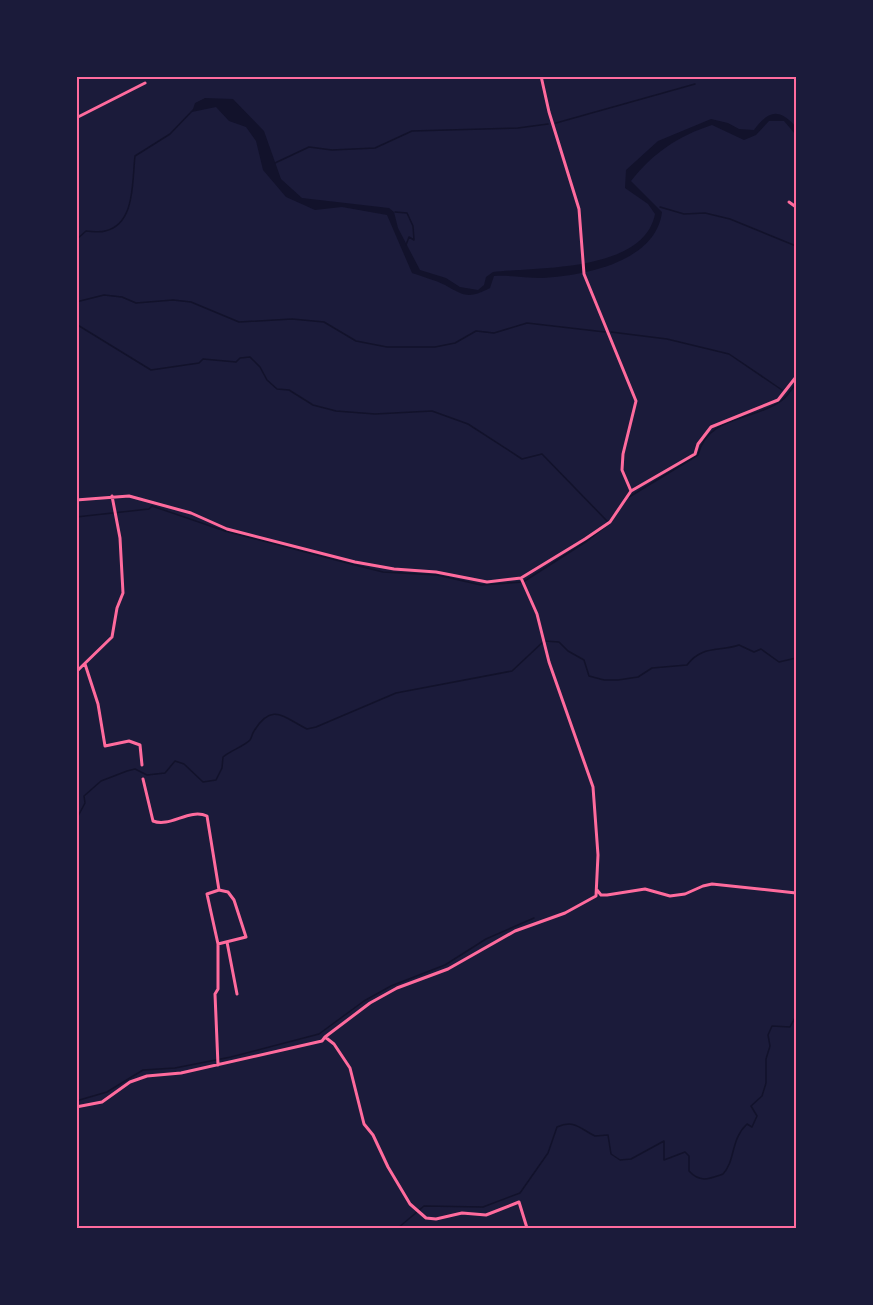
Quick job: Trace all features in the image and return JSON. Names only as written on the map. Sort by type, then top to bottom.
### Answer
[{"type":"street","points":[[541,76],[549,112],[579,209],[581,261],[584,274],[636,401],[622,454],[622,470],[631,491]]},
{"type":"street","points":[[76,118],[145,83]]},
{"type":"street","points":[[789,202],[796,207]]},
{"type":"street","points":[[76,500],[129,496],[190,513],[226,529],[355,562],[394,569],[436,572],[487,582],[521,578],[610,522],[631,491],[695,454],[698,444],[711,427],[778,400],[796,377]]},
{"type":"street","points":[[76,672],[112,637],[117,608],[123,593],[120,538],[112,496]]},
{"type":"street","points":[[76,1107],[102,1102],[130,1082],[147,1076],[181,1073],[322,1041],[382,996],[416,980],[448,969],[515,931],[584,905],[596,896],[593,787],[549,662],[537,614],[521,578]]},
{"type":"street","points":[[85,664],[98,704],[105,746],[135,741],[140,745],[142,765]]},
{"type":"street","points":[[143,779],[153,821],[159,823],[191,813],[207,816],[219,890]]},
{"type":"street","points":[[597,890],[601,895],[607,895],[645,889],[670,896],[685,894],[703,886],[723,885],[796,893]]},
{"type":"street","points":[[218,944],[246,937],[234,900],[228,892],[219,890],[207,894],[218,944],[218,989],[214,994],[218,1065]]},
{"type":"street","points":[[227,942],[237,994]]},
{"type":"street","points":[[325,1037],[334,1044],[350,1068],[364,1124],[373,1135],[388,1167],[410,1204],[426,1218],[436,1220],[462,1213],[486,1215],[519,1202],[527,1228]]},
{"type":"shaded area","points":[[205,98],[233,99],[264,131],[281,179],[302,198],[389,208],[394,212],[398,228],[420,270],[446,278],[460,287],[478,290],[484,285],[486,277],[493,272],[587,263],[611,257],[631,247],[647,233],[655,214],[648,204],[625,188],[626,170],[658,141],[711,119],[728,123],[739,129],[754,130],[764,118],[779,114],[796,127],[796,142],[795,134],[784,121],[769,121],[756,135],[744,140],[712,125],[688,134],[657,154],[631,181],[662,212],[657,229],[647,243],[632,254],[615,263],[577,274],[541,278],[494,276],[490,288],[477,294],[467,295],[412,273],[387,215],[342,207],[315,210],[286,197],[263,170],[256,141],[246,127],[229,121],[216,107],[192,112],[195,103]]},
{"type":"waterway","points":[[556,123],[695,84]]},
{"type":"waterway","points":[[76,240],[86,231],[105,231],[115,227],[122,220],[130,200],[135,156],[170,134],[193,110]]},
{"type":"waterway","points":[[275,163],[309,147],[332,150],[375,148],[412,131],[518,128],[548,124]]},
{"type":"waterway","points":[[660,207],[684,214],[705,213],[730,219],[796,246]]},
{"type":"waterway","points":[[395,212],[407,213],[413,226],[414,240],[409,237],[406,245]]},
{"type":"waterway","points":[[76,302],[104,295],[122,297],[136,303],[173,300],[191,302],[239,322],[292,319],[324,322],[356,341],[387,347],[435,347],[455,343],[476,331],[494,333],[527,323],[605,332]]},
{"type":"waterway","points":[[76,324],[151,370],[199,363],[203,359],[236,362],[240,358],[250,357],[260,367],[267,380],[277,389],[289,390],[313,405],[336,411],[375,414],[432,411],[468,424],[522,459],[542,454],[607,521]]},
{"type":"waterway","points":[[611,332],[667,339],[729,354],[782,390]]},
{"type":"waterway","points":[[629,497],[698,455],[703,442],[711,432],[733,420],[770,407],[783,399],[796,383]]},
{"type":"waterway","points":[[76,517],[149,509],[152,506],[225,531],[383,572],[437,575],[481,585],[523,582],[587,541],[610,523]]},
{"type":"waterway","points":[[76,820],[85,803],[84,796],[101,781],[127,771],[135,769],[147,775],[165,773],[175,761],[184,764],[203,782],[216,780],[222,768],[223,757],[248,742],[260,722],[272,714],[284,717],[307,729],[316,727],[396,693],[512,671],[544,641],[559,642],[568,651],[584,660],[589,676],[604,680],[638,677],[652,668],[687,665],[699,654],[739,645],[754,652],[761,649],[779,662],[796,658]]},
{"type":"waterway","points":[[76,1101],[107,1092],[143,1070],[175,1068],[231,1057],[319,1034],[364,1001],[391,986],[445,965],[486,939],[534,918]]},
{"type":"waterway","points":[[398,1228],[424,1206],[483,1207],[520,1193],[548,1153],[557,1127],[568,1124],[573,1124],[595,1136],[608,1135],[611,1154],[620,1160],[631,1159],[664,1141],[664,1160],[685,1152],[689,1156],[689,1171],[693,1175],[701,1179],[723,1174],[730,1163],[735,1143],[742,1130],[747,1124],[752,1127],[757,1116],[751,1106],[762,1096],[766,1083],[766,1059],[770,1046],[768,1035],[772,1026],[790,1027],[796,1016]]}]
